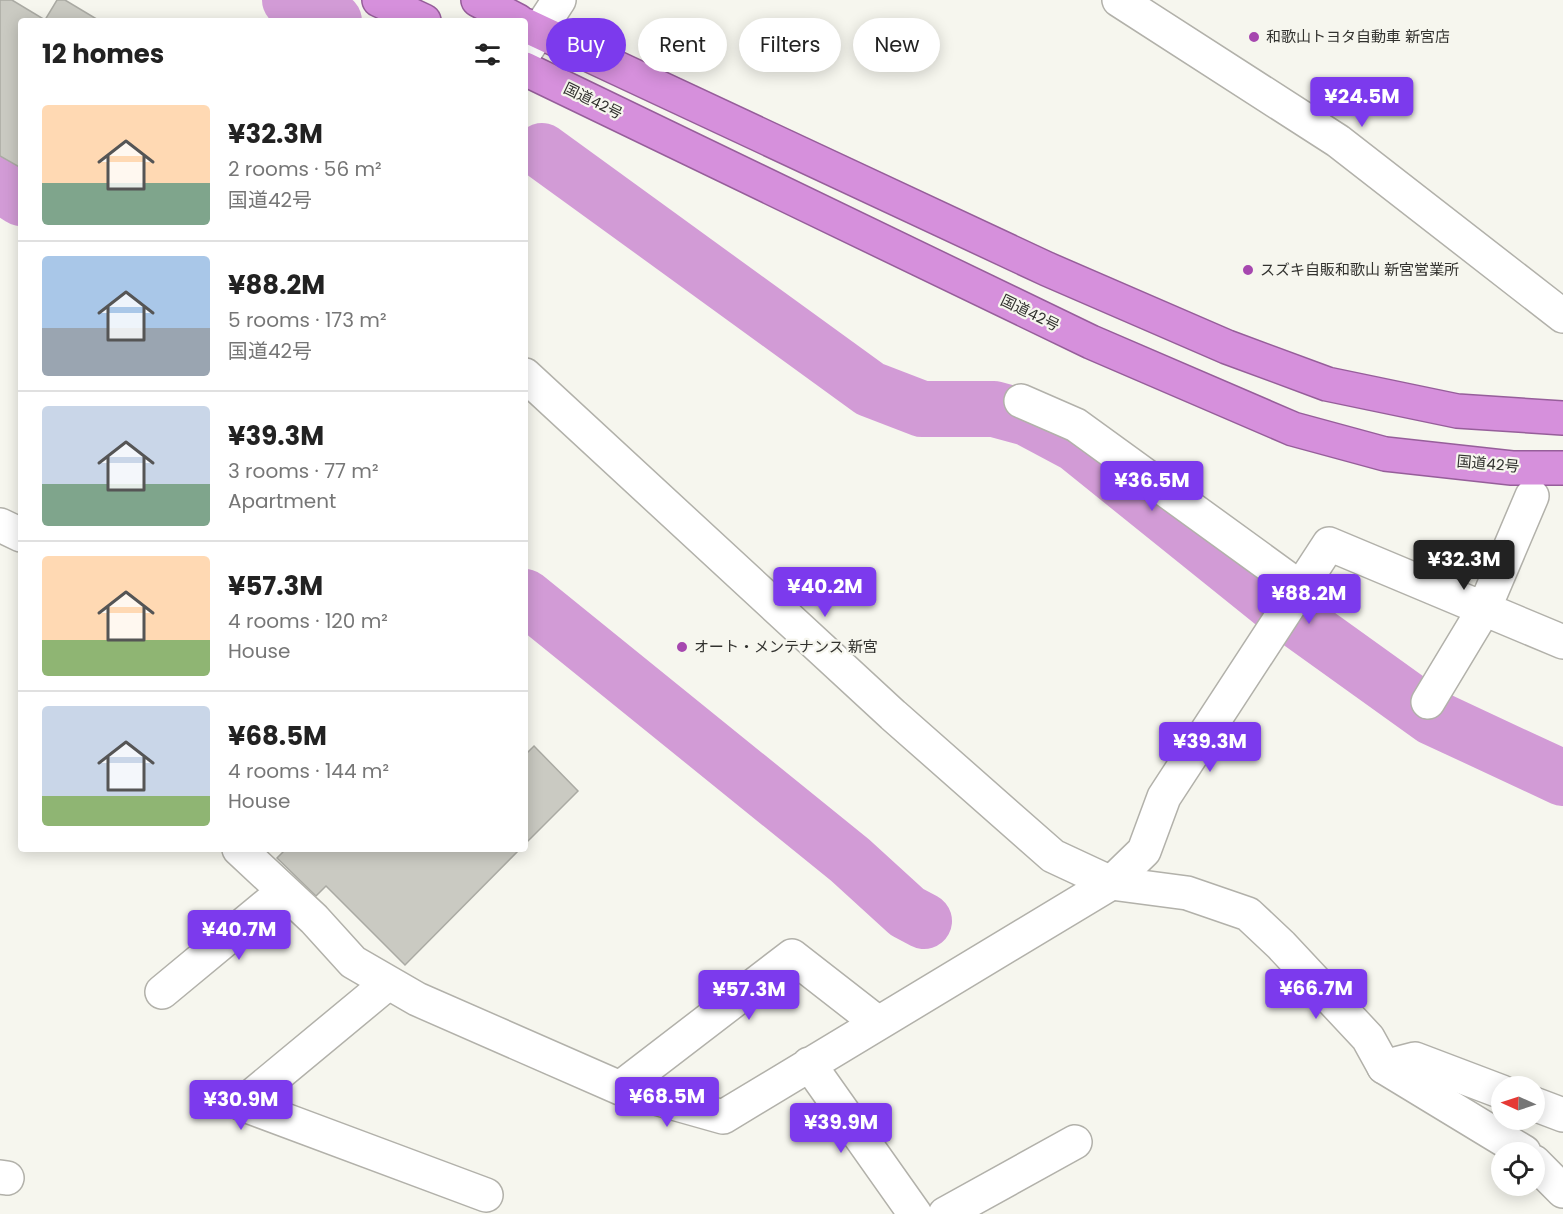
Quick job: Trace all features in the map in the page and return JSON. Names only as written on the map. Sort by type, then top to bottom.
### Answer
[{"type":"highway","points":[[379,0],[418,18]]},
{"type":"highway","points":[[478,0],[506,18]]},
{"type":"highway","points":[[528,32],[1047,269],[1227,347],[1327,384],[1457,411],[1563,418]]},
{"type":"highway","name":"国道42号","points":[[528,70],[1091,342],[1293,429],[1385,454],[1512,468],[1563,468]]},
{"type":"street","points":[[528,31],[559,0]]},
{"type":"street","points":[[1119,0],[1338,141],[1563,316]]},
{"type":"street","points":[[528,378],[893,715],[1053,856],[1111,883],[1187,893],[1248,914],[1281,945],[1368,1038],[1384,1067],[1508,1142]]},
{"type":"street","points":[[1021,401],[1076,425],[1301,590]]},
{"type":"street","points":[[1428,702],[1484,609],[1532,496]]},
{"type":"street","points":[[242,852],[353,962],[417,999],[620,1088],[723,1117],[1111,883],[1144,851],[1164,797],[1329,544],[1563,642]]},
{"type":"street","points":[[162,992],[284,891]]},
{"type":"street","points":[[620,1088],[792,956],[878,1023]]},
{"type":"street","points":[[388,982],[242,1104],[486,1195]]},
{"type":"street","points":[[1384,1067],[1415,1059],[1491,1088]]},
{"type":"street","points":[[809,1064],[915,1214]]},
{"type":"street","points":[[1545,1108],[1563,1115]]},
{"type":"street","points":[[945,1214],[1075,1142]]},
{"type":"street","points":[[1545,1173],[1563,1191]]},
{"type":"building","points":[[0,0],[12,0],[42,18],[18,18],[18,166],[0,156]]},
{"type":"building","points":[[57,0],[65,0],[95,18],[46,18]]},
{"type":"building","points":[[534,746],[578,791],[528,841],[528,752]]},
{"type":"building","points":[[283,852],[517,852],[405,965],[326,886],[316,896],[277,858]]},
{"type":"waterway","points":[[290,0],[328,18]]},
{"type":"waterway","points":[[542,151],[870,389],[922,409],[994,409],[1027,418],[1076,444],[1276,605],[1432,717],[1563,778]]},
{"type":"waterway","points":[[0,184],[18,196]]},
{"type":"waterway","points":[[528,599],[850,860],[907,912],[924,921]]},
{"type":"place","name":"和歌山トヨタ自動車 新宮店","points":[[1254,37]]},
{"type":"place","name":"スズキ自販和歌山 新宮営業所","points":[[1248,270]]},
{"type":"place","name":"オート・メンテナンス 新宮","points":[[682,647]]}]
